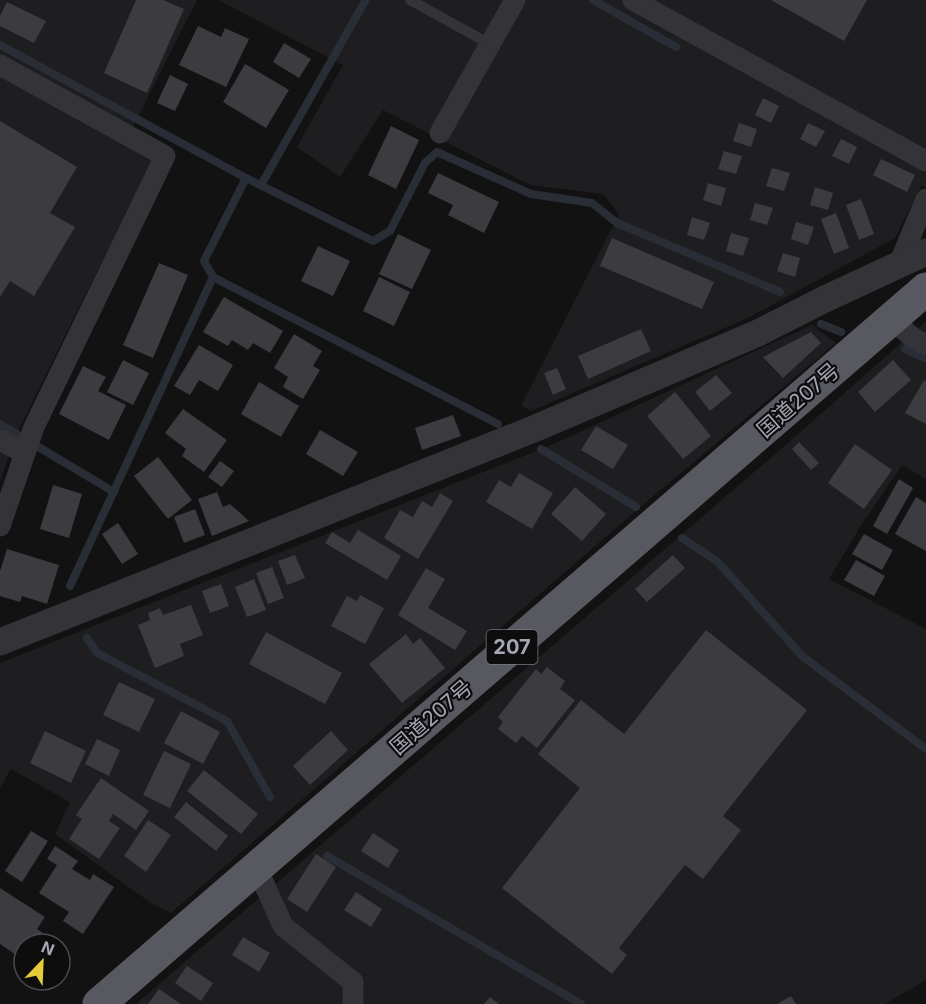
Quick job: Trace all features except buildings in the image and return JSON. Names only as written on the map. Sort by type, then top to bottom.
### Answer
[{"type":"highway","name":"国道207号","points":[[99,1004],[926,289]]},
{"type":"street","points":[[440,133],[515,0]]},
{"type":"street","points":[[633,0],[926,161]]},
{"type":"street","points":[[0,65],[165,156],[34,427],[0,526]]},
{"type":"street","points":[[899,264],[926,199]]},
{"type":"street","points":[[0,642],[536,429],[758,333],[926,252]]},
{"type":"street","points":[[892,319],[913,338],[926,345]]},
{"type":"street","points":[[0,440],[24,453]]},
{"type":"street","points":[[257,868],[283,926],[353,982],[353,1004]]},
{"type":"lane","points":[[410,0],[490,44]]},
{"type":"shaded area","points":[[0,0],[197,0],[133,127],[161,142],[14,439],[0,483]]},
{"type":"shaded area","points":[[218,0],[926,0],[926,187],[921,186],[895,238],[748,318],[531,411],[521,406],[619,214],[603,194],[530,185],[383,110],[340,177],[297,147],[343,65]]},
{"type":"shaded area","points":[[926,321],[926,479],[902,465],[860,527],[829,579],[926,629],[926,980],[885,1004],[136,1004],[781,449]]},
{"type":"shaded area","points":[[812,325],[836,343],[645,503],[171,913],[151,903],[55,834],[70,802],[11,769],[0,788],[0,663],[549,446]]},
{"type":"waterway","points":[[593,0],[676,47]]},
{"type":"waterway","points":[[261,185],[365,1]]},
{"type":"waterway","points":[[0,45],[246,178],[373,241],[390,231],[425,163],[437,152],[531,194],[592,203],[617,223],[780,292]]},
{"type":"waterway","points":[[246,178],[204,261],[213,277],[498,424]]},
{"type":"waterway","points":[[70,586],[213,277]]},
{"type":"waterway","points":[[821,324],[841,332]]},
{"type":"waterway","points":[[905,349],[926,359]]},
{"type":"waterway","points":[[0,424],[114,492]]},
{"type":"waterway","points":[[541,449],[636,507]]},
{"type":"waterway","points":[[682,538],[718,562],[802,656],[926,749]]},
{"type":"waterway","points":[[87,638],[97,653],[227,721],[270,797]]},
{"type":"waterway","points":[[327,856],[581,1004]]}]
